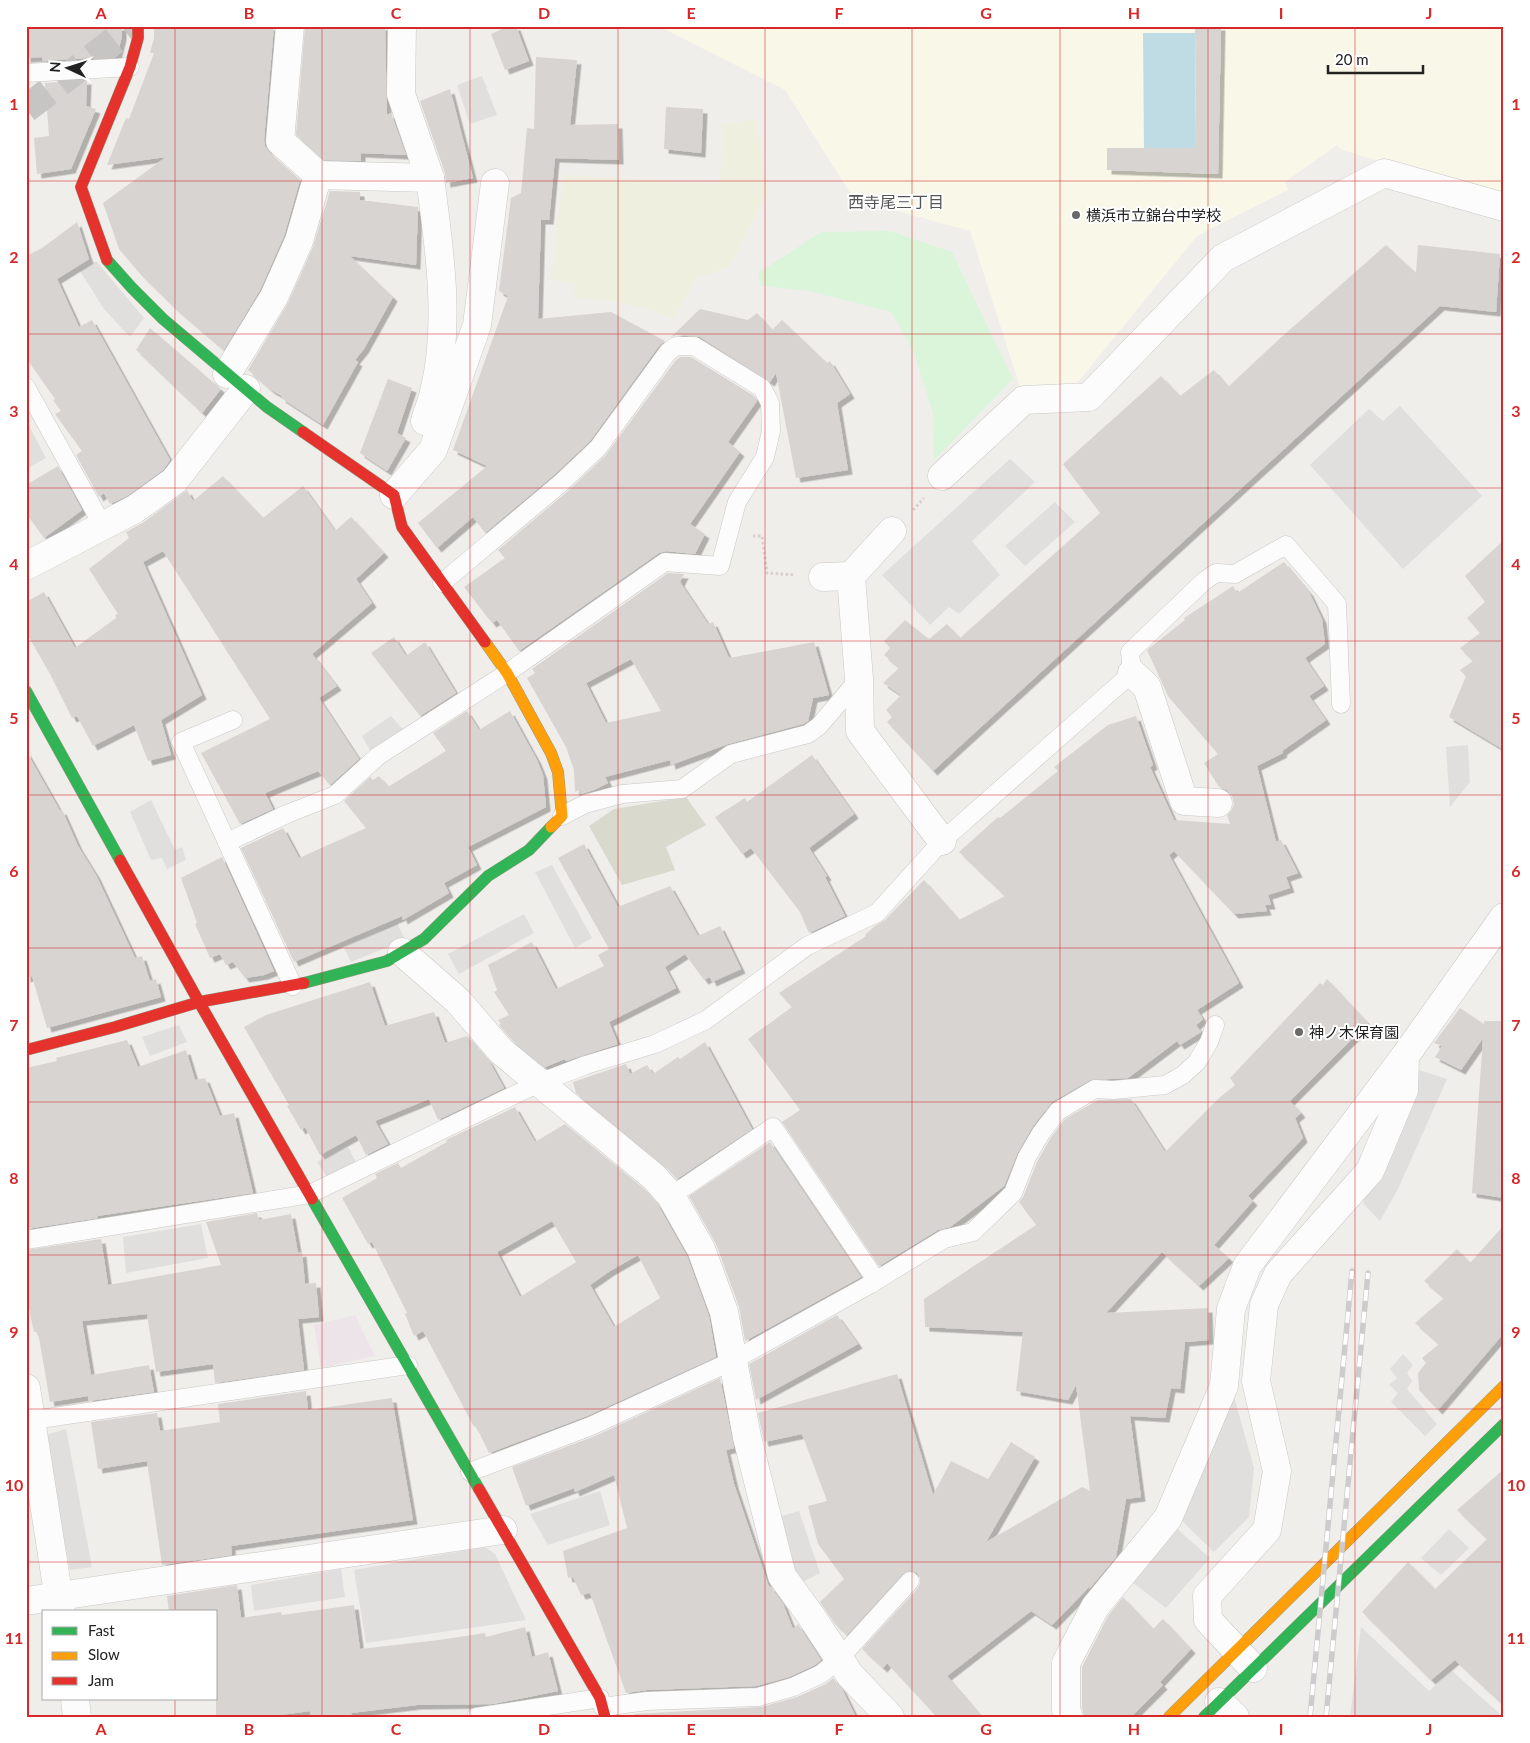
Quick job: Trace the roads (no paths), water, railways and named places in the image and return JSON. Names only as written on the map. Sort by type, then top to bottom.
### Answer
[{"type":"street","points":[[26,1050],[115,1027],[199,1002],[293,986],[387,961],[424,939],[488,876],[529,850],[562,816],[558,772],[550,753],[507,673],[402,527],[389,491],[267,407],[163,319],[132,288],[105,256],[81,187],[130,67],[138,38],[138,26]]},
{"type":"street","points":[[290,26],[280,141],[318,175],[430,178]]},
{"type":"street","points":[[389,491],[417,444],[434,392],[441,346],[442,268],[430,178],[401,94],[402,26]]},
{"type":"street","points":[[942,476],[1024,400],[1089,397],[1223,258],[1384,172],[1504,207]]},
{"type":"street","points":[[26,566],[135,509],[174,481],[237,382],[299,241],[318,175]]},
{"type":"street","points":[[389,491],[434,450],[477,325],[495,183]]},
{"type":"street","points":[[823,577],[851,576],[892,531]]},
{"type":"street","points":[[851,576],[859,679],[860,732],[942,841]]},
{"type":"street","points":[[1132,673],[1147,687],[1184,801],[1218,804]]},
{"type":"street","points":[[26,691],[199,1002],[470,1472],[602,1707]]},
{"type":"street","points":[[1069,1717],[1066,1710],[1066,1663],[1095,1606],[1168,1518],[1224,1386],[1232,1309],[1247,1266],[1406,1056],[1504,917]]},
{"type":"street","points":[[402,952],[458,1001],[501,1051],[654,1178],[670,1196],[701,1249],[724,1312],[747,1436],[782,1576],[850,1675],[890,1717]]},
{"type":"street","points":[[1245,1659],[1208,1620],[1207,1596],[1267,1530],[1276,1470],[1256,1381],[1264,1305],[1278,1274],[1370,1171],[1404,1090],[1406,1056]]},
{"type":"street","points":[[1219,1712],[1245,1659],[1504,1386]]},
{"type":"street","points":[[26,1388],[29,1421],[60,1604]]},
{"type":"street","points":[[1169,1717],[1245,1659],[1504,1424]]},
{"type":"street","points":[[26,1601],[60,1604],[503,1530]]},
{"type":"street","points":[[75,1700],[77,1717]]},
{"type":"lane","points":[[26,73],[130,67]]},
{"type":"lane","points":[[228,842],[287,814],[335,795],[378,756],[507,673],[665,562],[720,566],[737,502],[765,457],[771,431],[770,402],[762,388],[694,346],[676,346],[668,352],[598,448],[561,483],[442,583]]},
{"type":"lane","points":[[26,387],[103,526]]},
{"type":"lane","points":[[26,1240],[310,1194],[539,1083],[586,1065],[655,1044],[706,1020],[807,946],[878,913],[942,841],[1132,673],[1130,652],[1204,581],[1216,573],[1235,574],[1286,545],[1337,604],[1341,704]]},
{"type":"lane","points":[[562,816],[585,804],[622,794],[682,789],[731,754],[808,734],[819,726],[859,679]]},
{"type":"lane","points":[[233,720],[181,742],[293,986]]},
{"type":"lane","points":[[470,1472],[591,1426],[732,1361],[876,1280],[944,1239],[973,1232],[1013,1193],[1027,1158],[1041,1133],[1058,1111],[1095,1089],[1113,1090],[1165,1085],[1183,1075],[1197,1062],[1209,1042],[1215,1025]]},
{"type":"lane","points":[[670,1196],[773,1128],[876,1280]]},
{"type":"lane","points":[[29,1421],[408,1365]]},
{"type":"lane","points":[[476,1717],[602,1707],[647,1701],[758,1697],[793,1687],[821,1674],[839,1659],[910,1582]]},
{"type":"water","points":[[1143,33],[1195,33],[1196,148],[1144,148]]},
{"type":"tunnel","points":[[26,109],[133,26]]},
{"type":"railway","points":[[1310,1717],[1352,1271]]},
{"type":"railway","points":[[1326,1717],[1368,1273]]},
{"type":"place","name":"横浜市立錦台中学校","points":[[1076,215]]},
{"type":"place","name":"神ノ木保育園","points":[[1299,1032]]},
{"type":"district","name":"西寺尾三丁目","points":[[896,201]]}]
